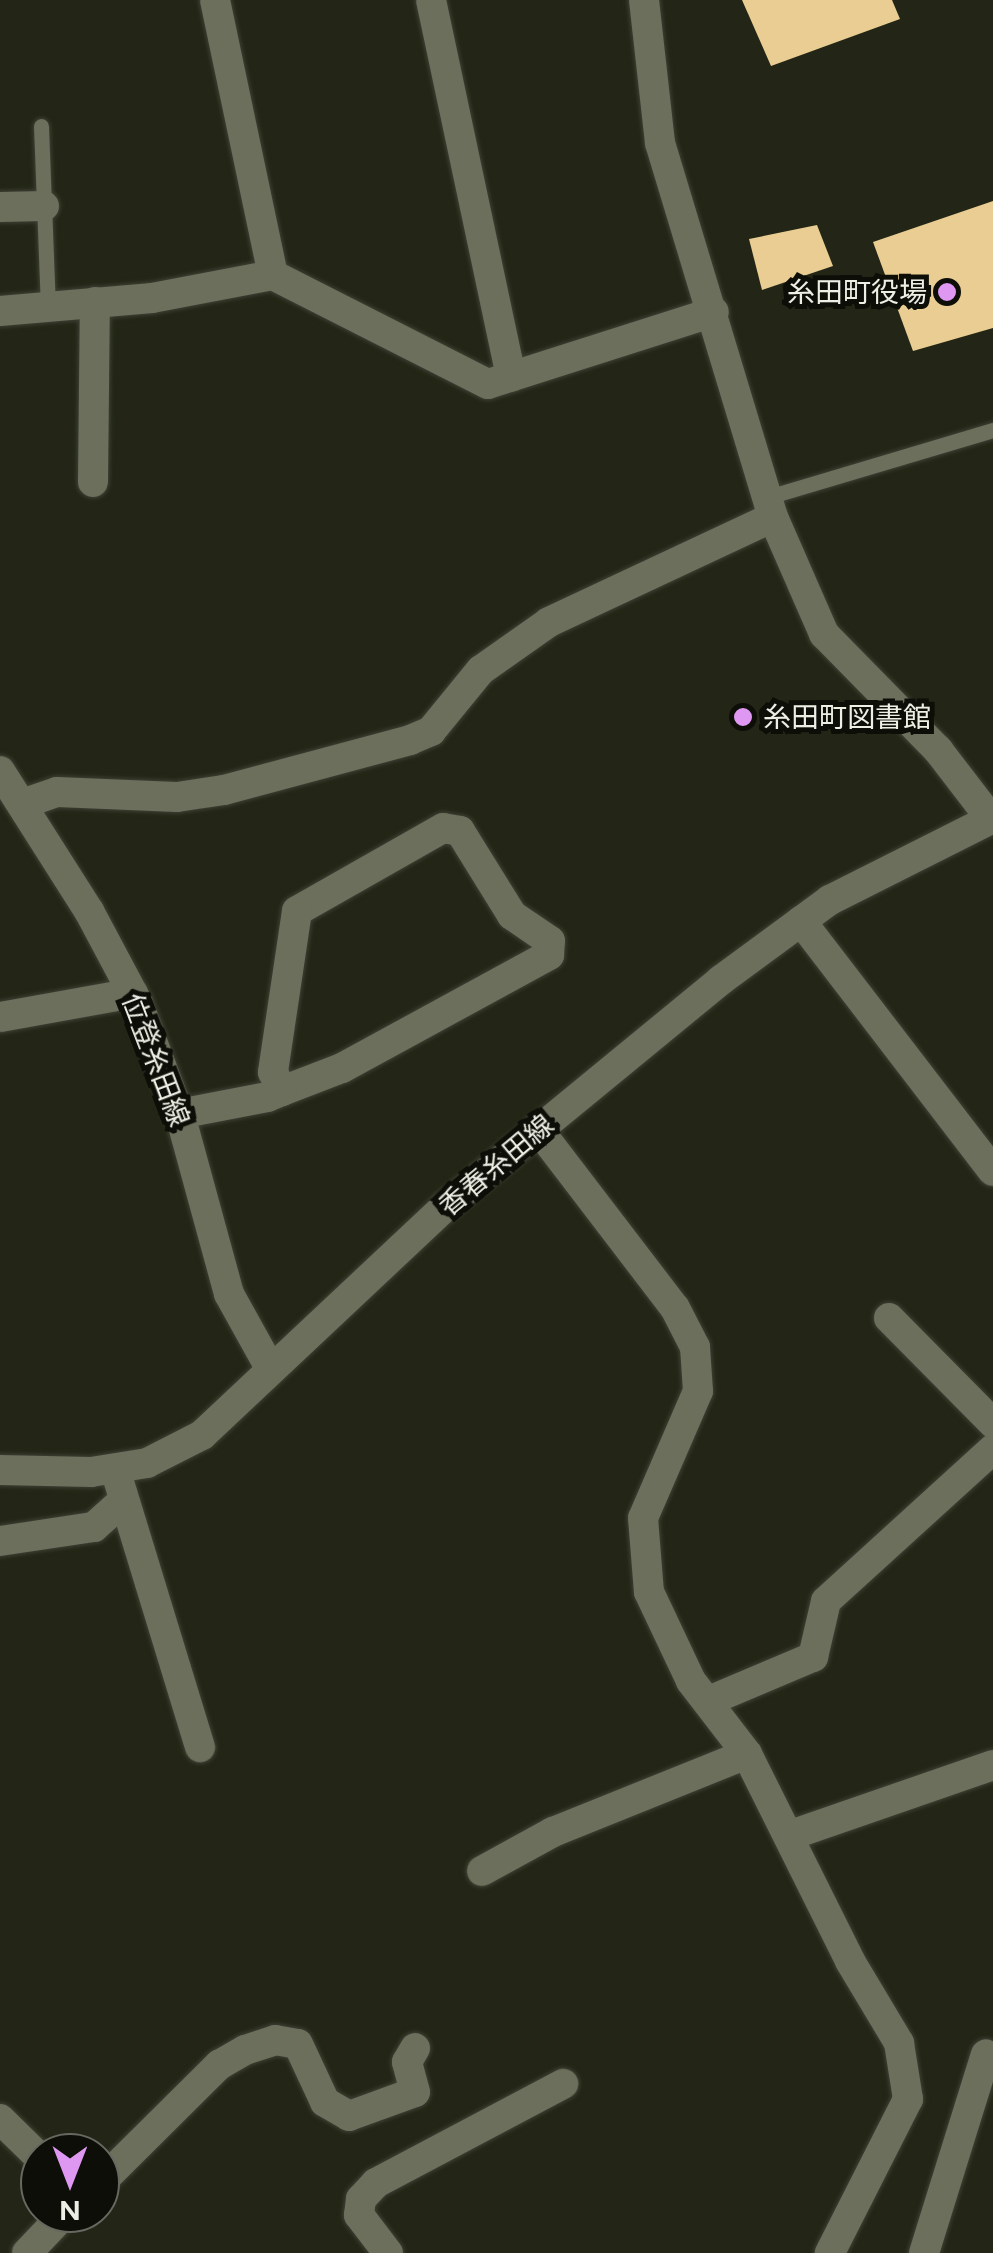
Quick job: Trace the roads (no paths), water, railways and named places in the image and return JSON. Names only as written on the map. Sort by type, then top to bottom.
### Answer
[{"type":"street","points":[[215,0],[272,275]]},
{"type":"street","points":[[432,0],[511,377]]},
{"type":"street","points":[[644,0],[660,143],[771,507],[824,634],[938,750],[992,819]]},
{"type":"street","points":[[0,207],[44,206]]},
{"type":"street","points":[[0,311],[95,302],[272,275],[474,383],[511,377],[714,312]]},
{"type":"street","points":[[93,482],[95,302]]},
{"type":"street","points":[[25,803],[57,792],[177,797],[224,790],[432,732],[481,670],[549,622],[771,507]]},
{"type":"street","name":"位登糸田線","points":[[0,771],[25,803],[133,993],[179,1114],[229,1294],[270,1368]]},
{"type":"street","name":"香春糸田線","points":[[0,1470],[115,1469],[147,1463],[202,1435],[270,1368],[538,1129],[801,922],[830,900],[992,819]]},
{"type":"street","points":[[179,1114],[282,1091],[342,1068],[549,955],[550,941],[512,915],[460,831],[443,828],[297,910],[274,1072],[282,1091]]},
{"type":"street","points":[[801,922],[993,1171]]},
{"type":"street","points":[[0,1018],[133,993]]},
{"type":"street","points":[[538,1129],[675,1308],[695,1347],[698,1391],[643,1518],[641,1554],[649,1592],[690,1682],[711,1700],[747,1754],[791,1835],[850,1961],[899,2043],[908,2099],[830,2253]]},
{"type":"street","points":[[889,1318],[993,1422]]},
{"type":"street","points":[[711,1700],[813,1657],[826,1602],[993,1449]]},
{"type":"street","points":[[115,1469],[200,1747]]},
{"type":"street","points":[[0,1542],[94,1527],[124,1500]]},
{"type":"street","points":[[482,1872],[553,1832],[747,1754]]},
{"type":"street","points":[[791,1835],[993,1766]]},
{"type":"street","points":[[120,2163],[219,2065],[245,2050],[275,2040],[298,2044],[325,2102],[350,2116],[414,2092],[407,2062],[414,2048]]},
{"type":"street","points":[[924,2253],[986,2054]]},
{"type":"street","points":[[388,2253],[359,2215],[362,2199],[376,2183],[563,2084]]},
{"type":"street","points":[[0,2119],[20,2138]]},
{"type":"street","points":[[27,2253],[46,2233]]},
{"type":"lane","points":[[41,126],[48,306]]},
{"type":"lane","points":[[771,507],[993,430]]},
{"type":"place","name":"糸田町役場","points":[[947,292]]},
{"type":"place","name":"糸田町図書館","points":[[743,717]]}]
